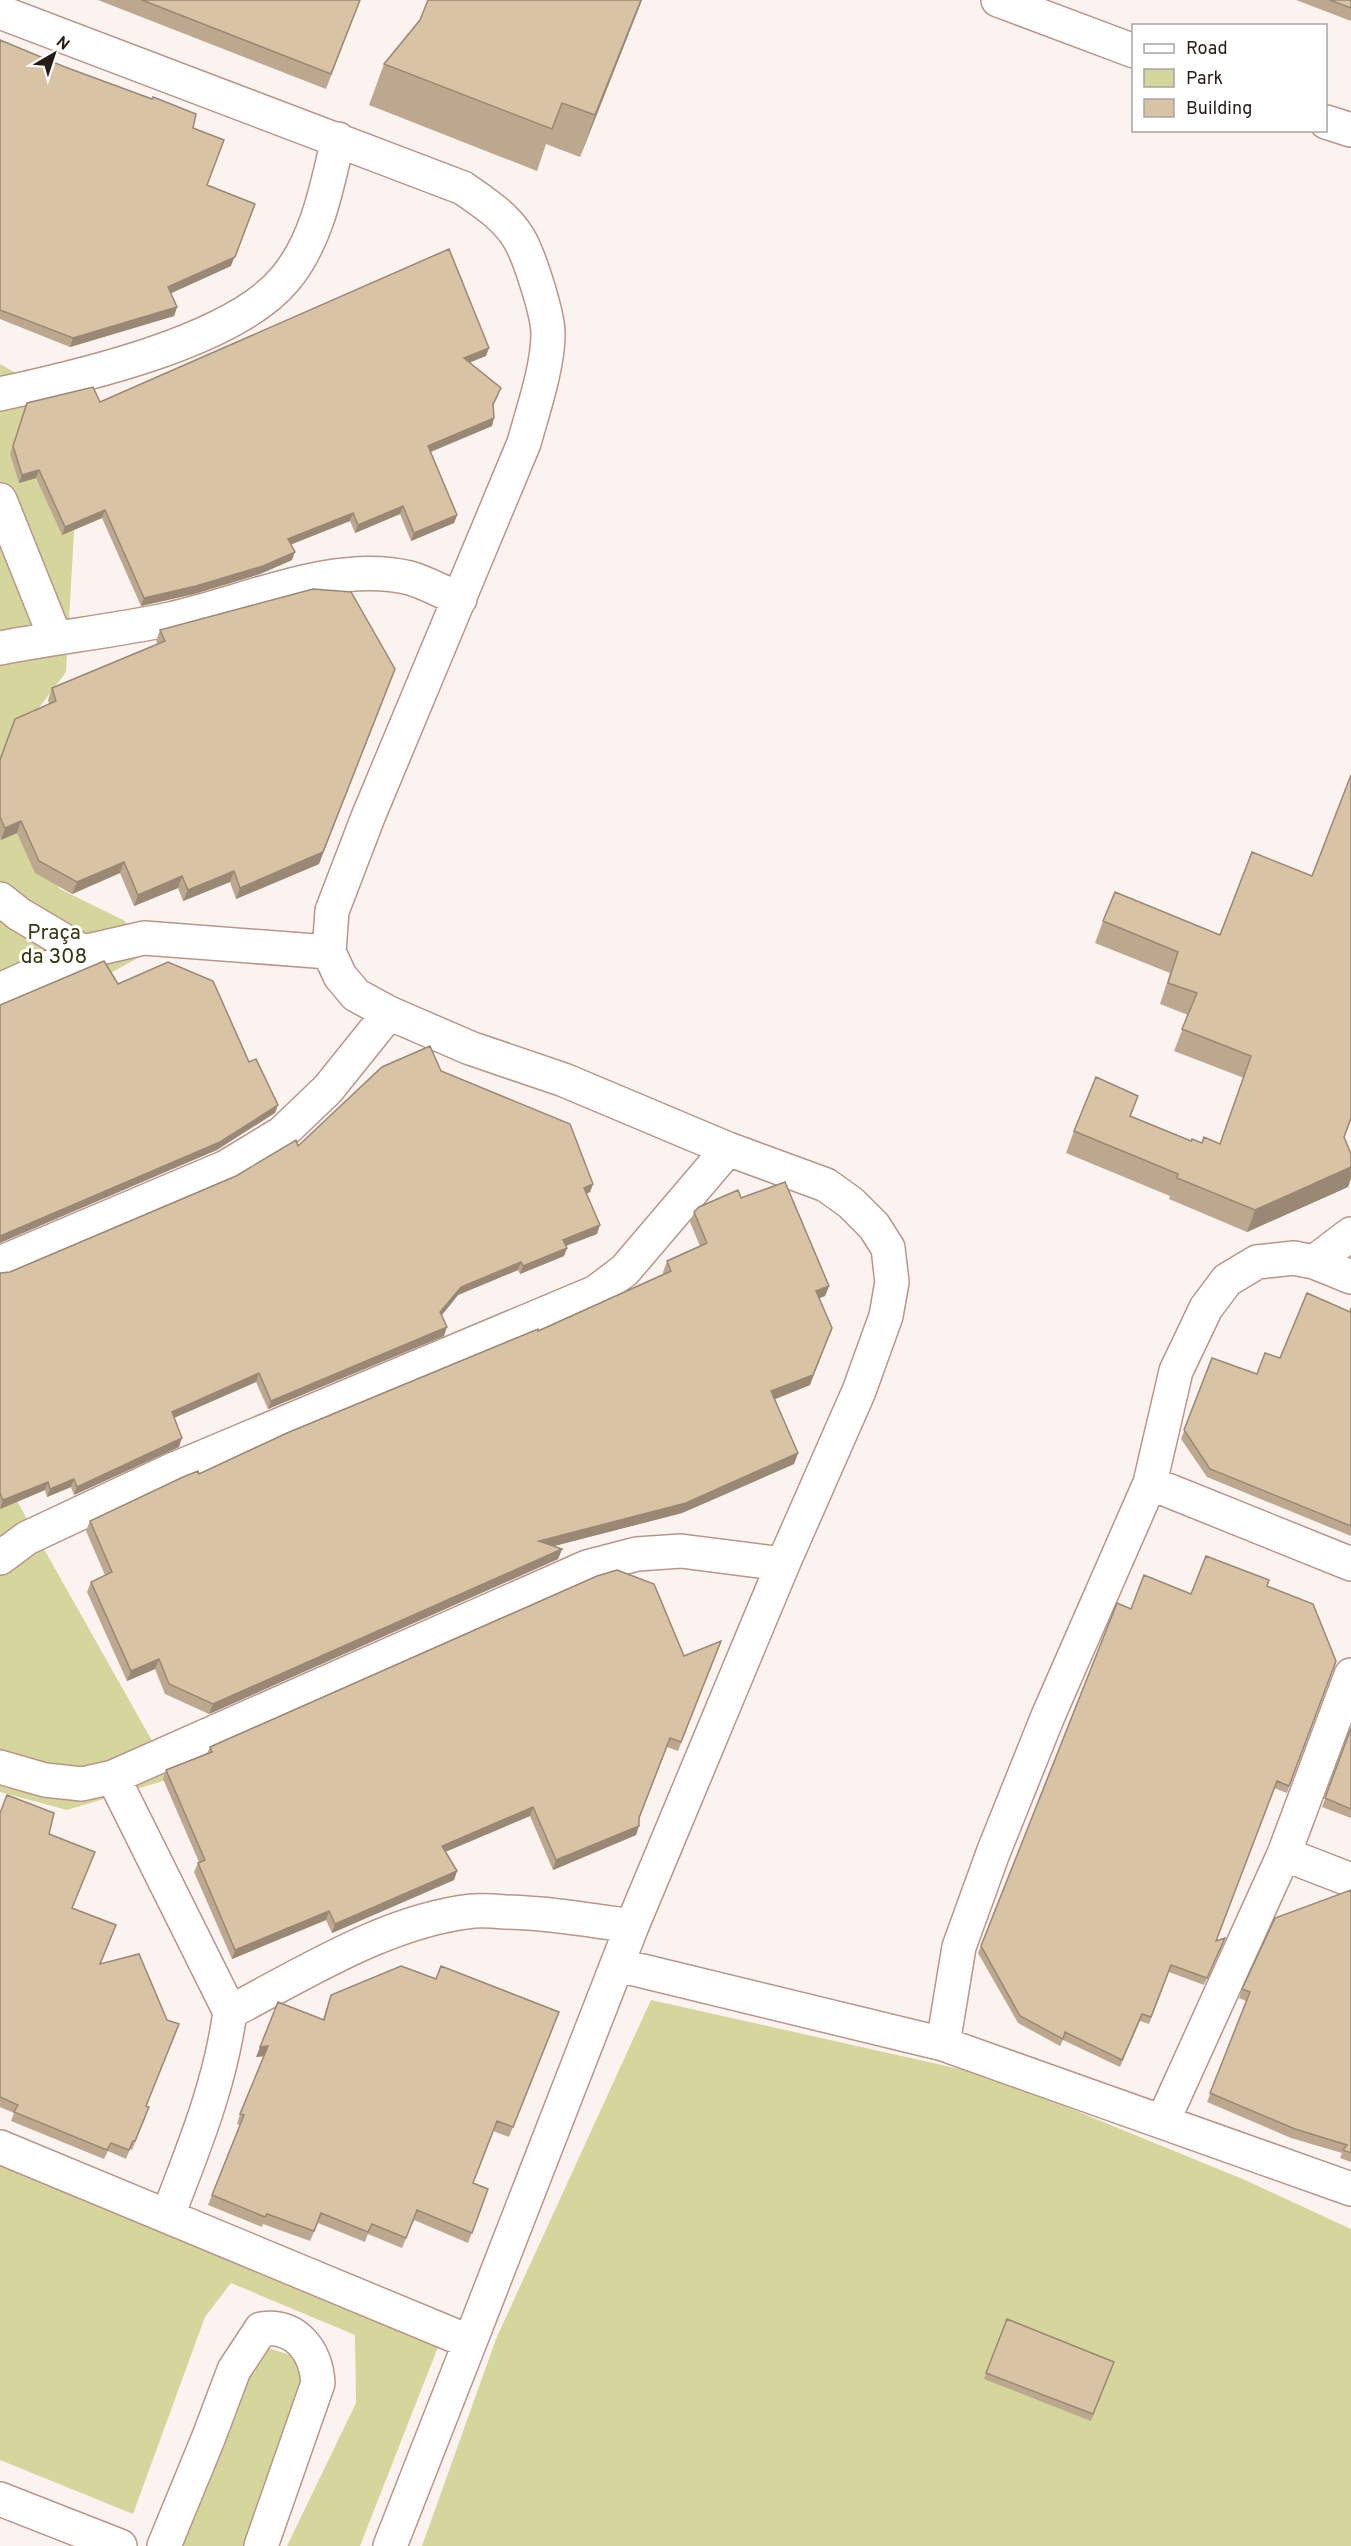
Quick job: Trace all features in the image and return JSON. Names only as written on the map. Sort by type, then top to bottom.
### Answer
[{"type":"street","points":[[998,0],[1132,50]]},
{"type":"street","points":[[0,12],[463,188],[495,211],[518,237],[541,297],[548,333],[539,390],[524,442],[368,817],[332,911],[329,952],[340,976],[356,995],[389,1013],[470,1048],[564,1080],[729,1149],[826,1185],[851,1203],[874,1226],[888,1248],[892,1282],[886,1316],[859,1391],[783,1564],[632,1926],[390,2546]]},
{"type":"street","points":[[1327,122],[1351,130]]},
{"type":"street","points":[[0,394],[126,363],[236,317],[271,294],[286,278],[303,251],[322,205],[338,139]]},
{"type":"street","points":[[0,500],[55,637]]},
{"type":"street","points":[[0,648],[171,619],[277,588],[361,574],[410,578],[460,599]]},
{"type":"street","points":[[0,899],[19,914],[83,952]]},
{"type":"street","points":[[0,990],[83,952],[144,938],[329,952]]},
{"type":"street","points":[[0,1263],[225,1167],[282,1133],[328,1089],[389,1013]]},
{"type":"street","points":[[0,1558],[27,1538],[172,1470],[596,1292],[625,1270],[729,1149]]},
{"type":"street","points":[[1314,1262],[1351,1234]]},
{"type":"street","points":[[943,2044],[959,1947],[993,1853],[1048,1716],[1150,1483],[1176,1371],[1206,1308],[1227,1280],[1257,1262],[1294,1258],[1314,1262],[1351,1277]]},
{"type":"street","points":[[1150,1483],[1351,1564]]},
{"type":"street","points":[[0,1767],[45,1780],[82,1784],[112,1777],[587,1567],[638,1554],[681,1551],[783,1564]]},
{"type":"street","points":[[1163,2121],[1284,1854],[1351,1675]]},
{"type":"street","points":[[112,1777],[230,2012],[224,2055],[209,2107],[168,2215]]},
{"type":"street","points":[[1284,1854],[1351,1880]]},
{"type":"street","points":[[230,2012],[343,1953],[409,1926],[441,1917],[475,1910],[533,1913],[632,1926]]},
{"type":"street","points":[[618,1965],[943,2044],[1351,2189]]},
{"type":"street","points":[[0,2147],[470,2342]]},
{"type":"street","points":[[164,2546],[234,2370],[261,2329],[274,2327],[298,2337],[309,2350],[317,2367],[318,2383],[261,2546]]},
{"type":"street","points":[[0,2499],[120,2546]]},
{"type":"green space","name":"Praça da 308","points":[[0,364],[81,410],[66,672],[4,754],[19,833],[60,889],[123,920],[156,948],[0,1034]]},
{"type":"green space","points":[[0,1471],[173,1778],[67,1810],[0,1792]]},
{"type":"green space","points":[[651,2000],[991,2076],[1245,2180],[1351,2229],[1351,2546],[422,2546],[496,2339]]},
{"type":"green space","points":[[0,2163],[438,2347],[360,2546],[287,2546],[356,2403],[355,2335],[231,2283],[205,2317],[133,2514],[0,2460]]},
{"type":"green space","points":[[256,2344],[333,2369],[251,2546],[176,2546]]},
{"type":"building","points":[[142,0],[360,0],[331,74]]},
{"type":"building","points":[[428,0],[641,0],[595,115],[562,103],[552,129],[384,64],[420,20]]},
{"type":"building","points":[[1330,0],[1351,0],[1351,8]]},
{"type":"building","points":[[0,40],[65,67],[196,114],[193,128],[224,140],[207,185],[255,204],[235,257],[168,287],[177,307],[73,338],[0,310]]},
{"type":"building","points":[[449,249],[489,348],[464,358],[501,388],[493,404],[494,418],[428,446],[457,515],[414,533],[403,506],[358,525],[353,513],[288,539],[295,552],[263,566],[196,586],[144,598],[105,510],[65,527],[39,470],[22,475],[13,446],[27,403],[93,387],[100,402]]},
{"type":"building","points":[[313,589],[351,592],[395,669],[323,852],[240,888],[234,871],[188,890],[182,876],[138,895],[124,862],[77,882],[39,861],[21,821],[5,828],[0,817],[0,760],[15,719],[56,701],[52,688],[165,641],[160,630]]},
{"type":"building","points":[[1351,775],[1351,1118],[1344,1137],[1351,1154],[1351,1167],[1255,1210],[1177,1178],[1178,1174],[1074,1131],[1096,1077],[1138,1096],[1130,1116],[1191,1141],[1192,1139],[1202,1143],[1204,1137],[1220,1144],[1251,1056],[1182,1029],[1197,993],[1168,983],[1178,952],[1103,921],[1115,892],[1220,935],[1252,852],[1312,876]]},
{"type":"building","points":[[104,961],[118,984],[168,962],[213,981],[249,1062],[256,1059],[278,1105],[220,1142],[0,1236],[0,1005]]},
{"type":"building","points":[[430,1046],[441,1071],[570,1124],[593,1184],[584,1188],[600,1225],[563,1240],[567,1248],[523,1266],[521,1262],[461,1287],[440,1312],[447,1327],[271,1401],[259,1373],[172,1412],[182,1438],[77,1487],[74,1479],[50,1489],[48,1482],[3,1500],[0,1493],[0,1273],[10,1272],[236,1176],[296,1140],[298,1146],[382,1067]]},
{"type":"building","points":[[785,1182],[829,1286],[816,1291],[832,1328],[813,1375],[771,1391],[798,1453],[686,1503],[539,1541],[562,1549],[213,1704],[169,1684],[159,1659],[131,1671],[91,1582],[112,1572],[90,1521],[183,1477],[198,1471],[199,1474],[287,1433],[538,1329],[538,1331],[671,1271],[667,1261],[707,1243],[694,1212],[699,1207],[738,1190],[741,1198]]},
{"type":"building","points":[[1307,1293],[1350,1312],[1351,1308],[1351,1526],[1210,1469],[1184,1430],[1212,1358],[1257,1374],[1265,1353],[1280,1358]]},
{"type":"building","points":[[1206,1556],[1269,1580],[1267,1586],[1313,1604],[1336,1661],[1289,1786],[1277,1781],[1216,1941],[1225,1938],[1207,1978],[1171,1965],[1151,2017],[1142,2014],[1122,2060],[1065,2032],[1063,2039],[1020,2016],[981,1946],[1117,1603],[1131,1609],[1144,1575],[1191,1594]]},
{"type":"building","points":[[617,1570],[654,1584],[684,1656],[721,1641],[681,1742],[670,1738],[639,1818],[639,1826],[556,1860],[533,1807],[442,1846],[457,1871],[335,1924],[329,1911],[235,1950],[198,1863],[205,1860],[166,1770],[212,1752],[210,1747],[597,1576]]},
{"type":"building","points":[[1351,1728],[1351,1809],[1325,1798]]},
{"type":"building","points":[[7,1795],[54,1813],[49,1834],[95,1852],[72,1908],[116,1925],[100,1964],[139,1954],[167,2020],[179,2024],[146,2106],[149,2107],[129,2150],[111,2143],[107,2150],[14,2112],[18,2105],[0,2097],[0,1813]]},
{"type":"building","points":[[1351,1890],[1351,2153],[1343,2150],[1347,2145],[1295,2129],[1210,2093],[1250,1992],[1242,1989],[1275,1918]]},
{"type":"building","points":[[401,1966],[436,1979],[441,1966],[559,2012],[513,2127],[497,2121],[473,2183],[488,2189],[472,2233],[417,2210],[406,2238],[372,2224],[368,2232],[321,2213],[314,2231],[267,2214],[265,2217],[212,2195],[244,2115],[240,2114],[268,2046],[260,2047],[278,2002],[324,2020],[331,1995]]},
{"type":"building","points":[[1007,2319],[1114,2362],[1093,2414],[986,2373]]}]
